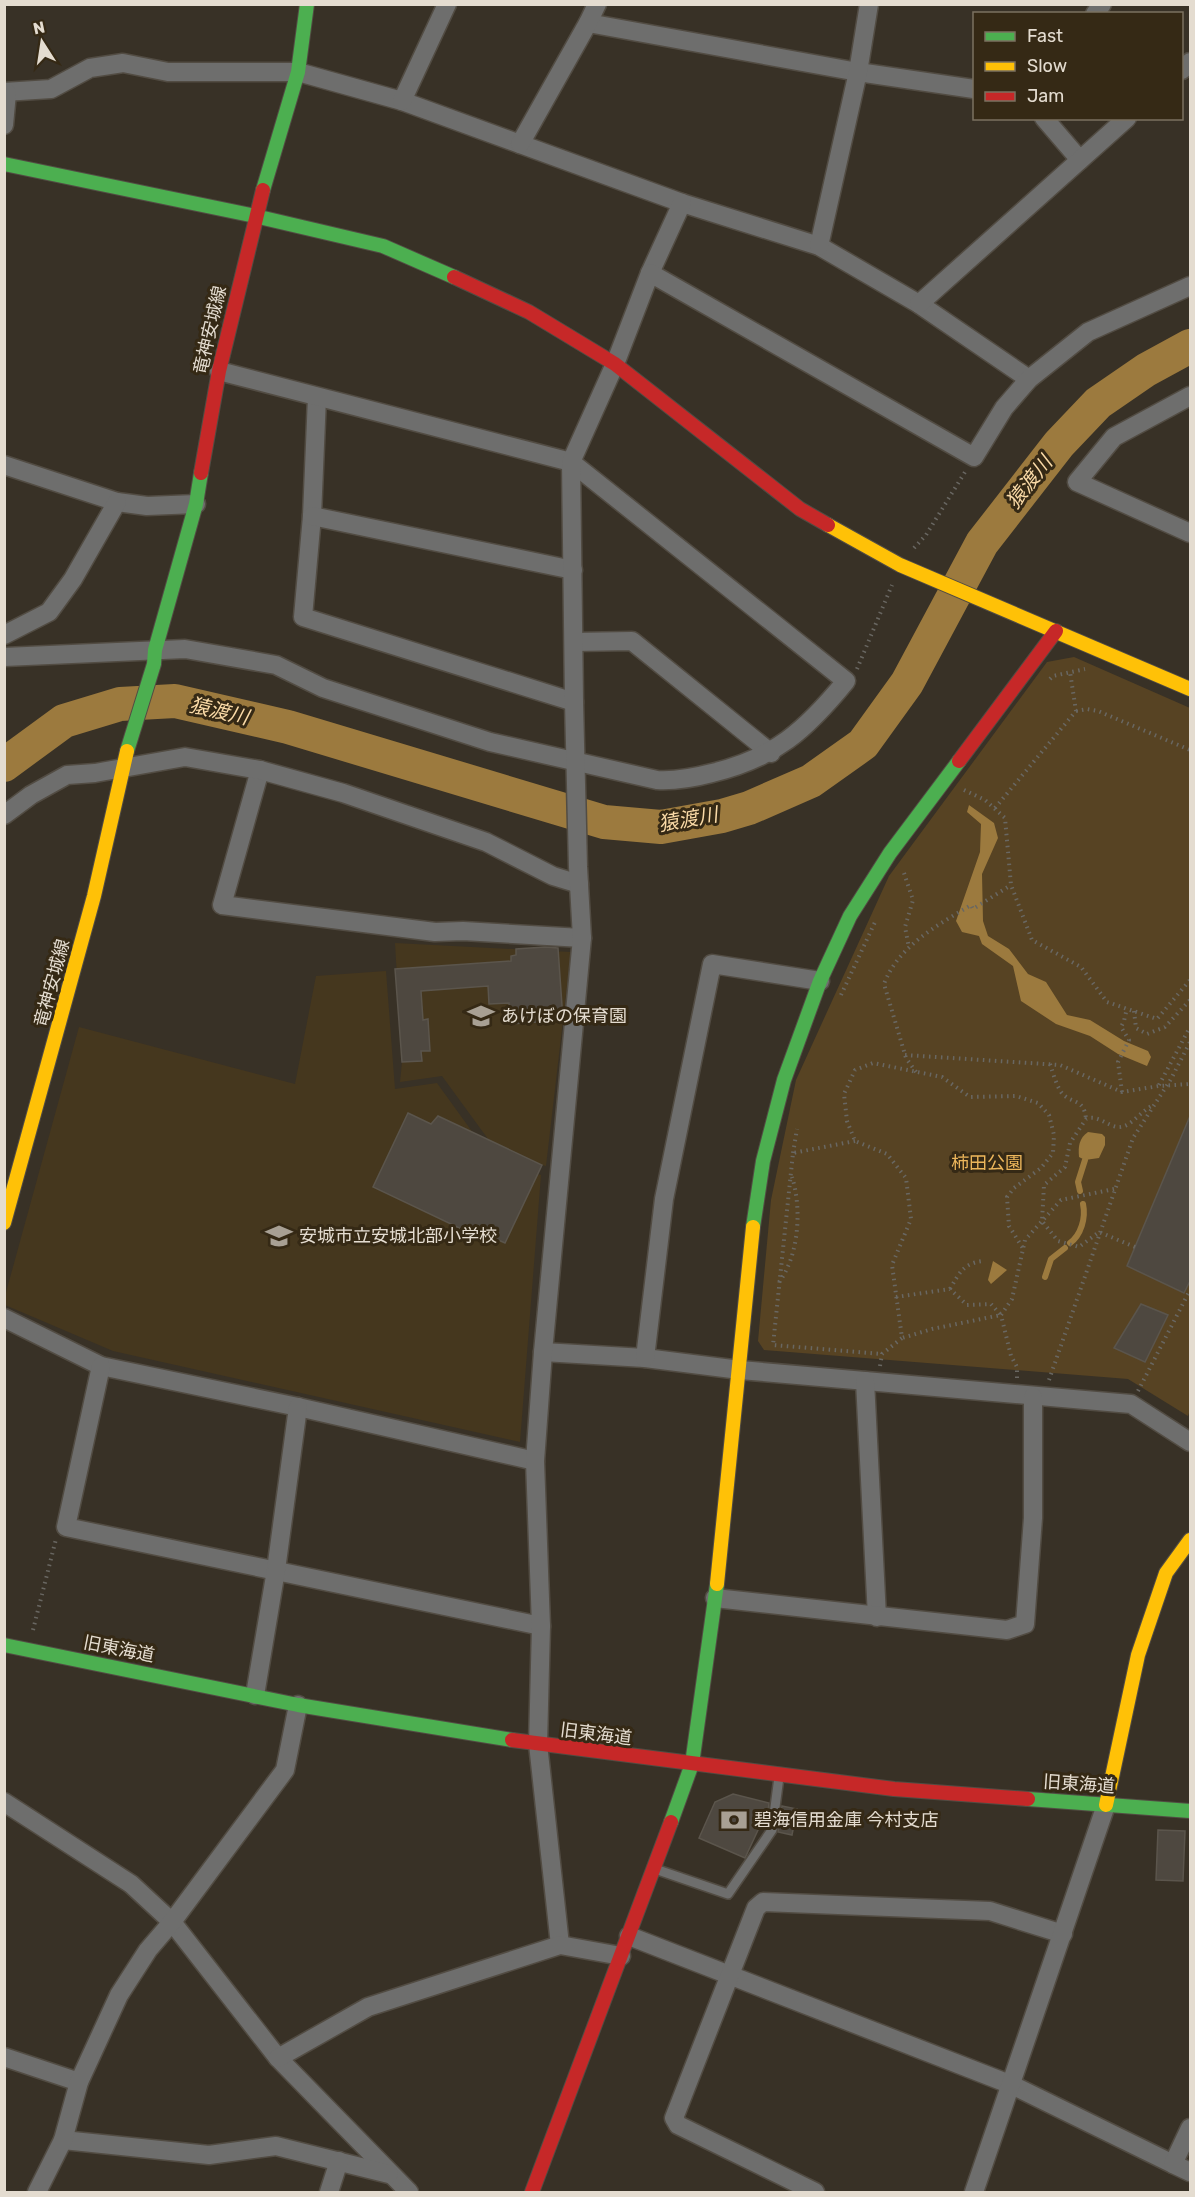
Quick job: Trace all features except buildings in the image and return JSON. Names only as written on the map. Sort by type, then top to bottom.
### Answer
[{"type":"street","name":"竜神安城線","points":[[4,1223],[8,1199],[94,896],[125,759],[196,504],[219,371],[255,216],[298,72],[307,4]]},
{"type":"street","points":[[402,101],[447,4]]},
{"type":"street","points":[[520,144],[597,4]]},
{"type":"street","points":[[819,246],[858,72],[868,4]]},
{"type":"street","points":[[588,23],[858,72],[973,89]]},
{"type":"street","points":[[4,125],[6,93],[51,89],[90,68],[123,63],[168,72],[298,72],[402,101],[682,203],[819,246],[919,304],[1029,379]]},
{"type":"street","points":[[1046,120],[1080,160]]},
{"type":"street","points":[[919,304],[1125,120]]},
{"type":"street","points":[[4,164],[255,216],[382,246],[414,258],[529,312],[615,364],[800,509],[905,568],[1191,689]]},
{"type":"street","points":[[560,1945],[538,1744],[541,1626],[535,1461],[582,938],[574,702],[572,462],[615,364],[650,273],[682,203]]},
{"type":"street","points":[[650,273],[974,457],[1004,408],[1029,379],[1088,332],[1191,286]]},
{"type":"street","points":[[4,657],[155,657],[184,648],[276,665],[323,688],[576,768],[657,780],[680,781],[734,768],[771,753],[798,733],[823,709],[846,681],[572,462],[219,371]]},
{"type":"street","points":[[1191,396],[1114,437],[1077,482],[1191,533]]},
{"type":"street","points":[[317,398],[312,516],[303,616],[574,702]]},
{"type":"street","points":[[4,465],[117,502],[147,506],[196,504]]},
{"type":"street","points":[[4,635],[49,612],[73,579],[117,502]]},
{"type":"street","points":[[312,516],[573,570]]},
{"type":"street","points":[[532,2192],[692,1764],[715,1598],[740,1370],[749,1257],[763,1161],[784,1080],[820,981],[850,916],[890,853],[1056,631]]},
{"type":"street","points":[[574,642],[632,641],[771,753]]},
{"type":"street","points":[[4,815],[31,795],[68,775],[95,773],[125,759],[185,757],[260,770],[343,792],[486,842],[553,876],[579,875]]},
{"type":"street","points":[[260,770],[222,905],[435,932],[582,938]]},
{"type":"street","points":[[645,1358],[664,1199],[712,964],[820,981]]},
{"type":"street","points":[[4,1318],[102,1366],[298,1407],[535,1461]]},
{"type":"street","points":[[543,1352],[645,1358],[740,1370],[1131,1404],[1191,1442]]},
{"type":"street","points":[[102,1366],[66,1527],[541,1626]]},
{"type":"street","points":[[872,1382],[877,1617]]},
{"type":"street","points":[[715,1598],[1007,1630],[1024,1624],[1033,1518],[1032,1396]]},
{"type":"street","points":[[255,1695],[276,1570],[298,1407]]},
{"type":"street","points":[[974,2193],[1106,1804],[1138,1655],[1166,1573],[1191,1540]]},
{"type":"street","name":"旧東海道","points":[[4,1645],[298,1705],[538,1744],[894,1789],[1191,1811]]},
{"type":"street","points":[[38,2193],[63,2140],[79,2082],[119,1995],[148,1950],[172,1922],[285,1770],[298,1705]]},
{"type":"street","points":[[4,1802],[131,1884],[172,1922],[278,2058],[409,2193]]},
{"type":"street","points":[[815,2193],[678,2126],[674,2118],[756,1908],[763,1902],[990,1911],[1063,1934]]},
{"type":"street","points":[[629,1936],[1012,2085],[1191,2172]]},
{"type":"street","points":[[278,2058],[368,2007],[560,1945],[621,1956]]},
{"type":"street","points":[[4,2057],[79,2082]]},
{"type":"street","points":[[1173,2164],[1191,2128]]},
{"type":"street","points":[[63,2140],[209,2154],[276,2146],[389,2174]]},
{"type":"street","points":[[329,2193],[339,2161]]},
{"type":"lane","points":[[654,1869],[728,1894],[772,1830],[780,1775]]},
{"type":"path","points":[[1046,685],[1053,676],[1085,669],[1095,673]]},
{"type":"path","points":[[1070,672],[1076,711]]},
{"type":"path","points":[[994,808],[1076,711],[1098,711],[1191,750]]},
{"type":"path","points":[[970,781],[963,790],[985,800],[1005,818],[1011,885],[1032,940],[1081,967],[1107,1002],[1157,1019],[1191,980]]},
{"type":"path","points":[[896,878],[901,868],[907,877],[912,900],[905,927],[909,948]]},
{"type":"path","points":[[916,1072],[905,1055],[884,984],[888,974],[915,942],[970,905],[973,909],[1011,885]]},
{"type":"path","points":[[837,1004],[882,910]]},
{"type":"path","points":[[1134,1011],[1136,1028],[1147,1034],[1165,1027],[1191,1000]]},
{"type":"path","points":[[1122,1092],[1118,1062],[1129,1040],[1121,1027],[1127,1008]]},
{"type":"path","points":[[1159,1086],[1191,1027]]},
{"type":"path","points":[[1032,1396],[1099,1232],[1133,1138],[1167,1086],[1191,1042]]},
{"type":"path","points":[[905,1055],[1060,1065],[1122,1092],[1191,1084]]},
{"type":"path","points":[[855,1141],[847,1120],[844,1094],[855,1070],[873,1063],[942,1077],[969,1097],[1016,1096],[1038,1102],[1049,1115],[1054,1136],[1053,1153],[1041,1168],[1014,1188],[1007,1197],[1008,1226],[1024,1250]]},
{"type":"path","points":[[1050,1064],[1061,1091],[1082,1104],[1086,1119],[1070,1143],[1065,1167],[1044,1185],[1042,1221],[1058,1241],[1079,1247],[1099,1232]]},
{"type":"path","points":[[1086,1119],[1093,1117],[1120,1127],[1126,1126],[1154,1105]]},
{"type":"path","points":[[798,1121],[792,1153],[773,1345],[882,1354]]},
{"type":"path","points":[[792,1153],[855,1141],[887,1154],[906,1178],[911,1219],[892,1264],[902,1338]]},
{"type":"path","points":[[778,1283],[786,1273],[796,1236],[796,1192],[790,1174]]},
{"type":"path","points":[[872,1382],[882,1354],[902,1338],[932,1329],[1001,1315],[1012,1299],[1025,1240],[1042,1221],[1061,1200],[1114,1189]]},
{"type":"path","points":[[1099,1232],[1135,1247]]},
{"type":"path","points":[[950,1289],[960,1271],[971,1262],[983,1260]]},
{"type":"path","points":[[896,1297],[950,1289]]},
{"type":"path","points":[[950,1289],[967,1305],[991,1304],[1001,1315],[1011,1356],[1032,1396]]},
{"type":"path","points":[[1131,1404],[1191,1290]]},
{"type":"path","points":[[28,1649],[57,1534],[66,1527]]},
{"type":"shaded area","points":[[969,805],[994,823],[998,838],[982,874],[983,921],[988,936],[1009,949],[1028,974],[1046,982],[1067,1015],[1090,1020],[1124,1041],[1148,1051],[1151,1057],[1147,1066],[1118,1054],[1090,1036],[1056,1024],[1021,1001],[1013,966],[982,944],[979,936],[962,932],[956,921],[980,852],[981,824],[967,812]]},
{"type":"shaded area","name":"あけぼの保育園","points":[[395,943],[571,952],[546,1166],[499,1154],[442,1076],[400,1082],[402,1062]]},
{"type":"shaded area","name":"安城市立安城北部小学校","points":[[386,971],[395,1089],[437,1083],[494,1162],[541,1175],[520,1442],[113,1351],[5,1305],[5,1296],[79,1027],[295,1084],[316,976]]},
{"type":"shaded area","points":[[1088,1132],[1102,1134],[1105,1137],[1105,1145],[1099,1158],[1085,1160],[1079,1157],[1080,1143]]},
{"type":"shaded area","points":[[993,1261],[1007,1270],[991,1284],[988,1280]]},
{"type":"green space","name":"柿田公園","points":[[1074,657],[1190,708],[1190,1410],[1188,1416],[1128,1379],[764,1350],[758,1341],[771,1200],[796,1080],[889,876],[1047,662]]},
{"type":"waterway","name":"猿渡川","points":[[4,765],[64,721],[120,704],[175,701],[288,727],[604,822],[661,827],[722,816],[749,808],[811,781],[863,744],[907,683],[982,543],[1059,444],[1098,403],[1146,370],[1190,346]]},
{"type":"waterway","points":[[1080,1191],[1078,1182],[1085,1160]]},
{"type":"waterway","points":[[1070,1243],[1082,1226],[1083,1204]]},
{"type":"waterway","points":[[1045,1277],[1051,1259],[1065,1248]]},
{"type":"traffic: fast","points":[[263,190],[298,72],[307,4]]},
{"type":"traffic: fast","points":[[4,164],[255,216],[383,246],[454,277]]},
{"type":"traffic: fast","points":[[127,751],[154,664],[155,650],[196,504],[201,473]]},
{"type":"traffic: fast","points":[[753,1227],[763,1161],[784,1080],[820,981],[850,916],[890,853],[959,761]]},
{"type":"traffic: fast","points":[[671,1822],[692,1764],[717,1584]]},
{"type":"traffic: fast","points":[[4,1645],[298,1705],[512,1740]]},
{"type":"traffic: fast","points":[[1028,1799],[1190,1811]]},
{"type":"traffic: slow","points":[[828,525],[900,565],[1190,689]]},
{"type":"traffic: slow","points":[[4,1223],[94,896],[127,751]]},
{"type":"traffic: slow","points":[[717,1584],[753,1227]]},
{"type":"traffic: slow","points":[[1106,1805],[1138,1655],[1166,1573],[1190,1540]]},
{"type":"traffic: jam","points":[[201,473],[219,371],[263,190]]},
{"type":"traffic: jam","points":[[454,277],[529,312],[615,364],[800,509],[828,525]]},
{"type":"traffic: jam","points":[[959,761],[1056,631]]},
{"type":"traffic: jam","points":[[512,1740],[894,1789],[1028,1799]]},
{"type":"traffic: jam","points":[[532,2192],[671,1822]]},
{"type":"place","name":"あけぼの保育園","points":[[481,1016]]},
{"type":"place","name":"安城市立安城北部小学校","points":[[279,1236]]},
{"type":"place","name":"碧海信用金庫 今村支店","points":[[734,1820]]}]
